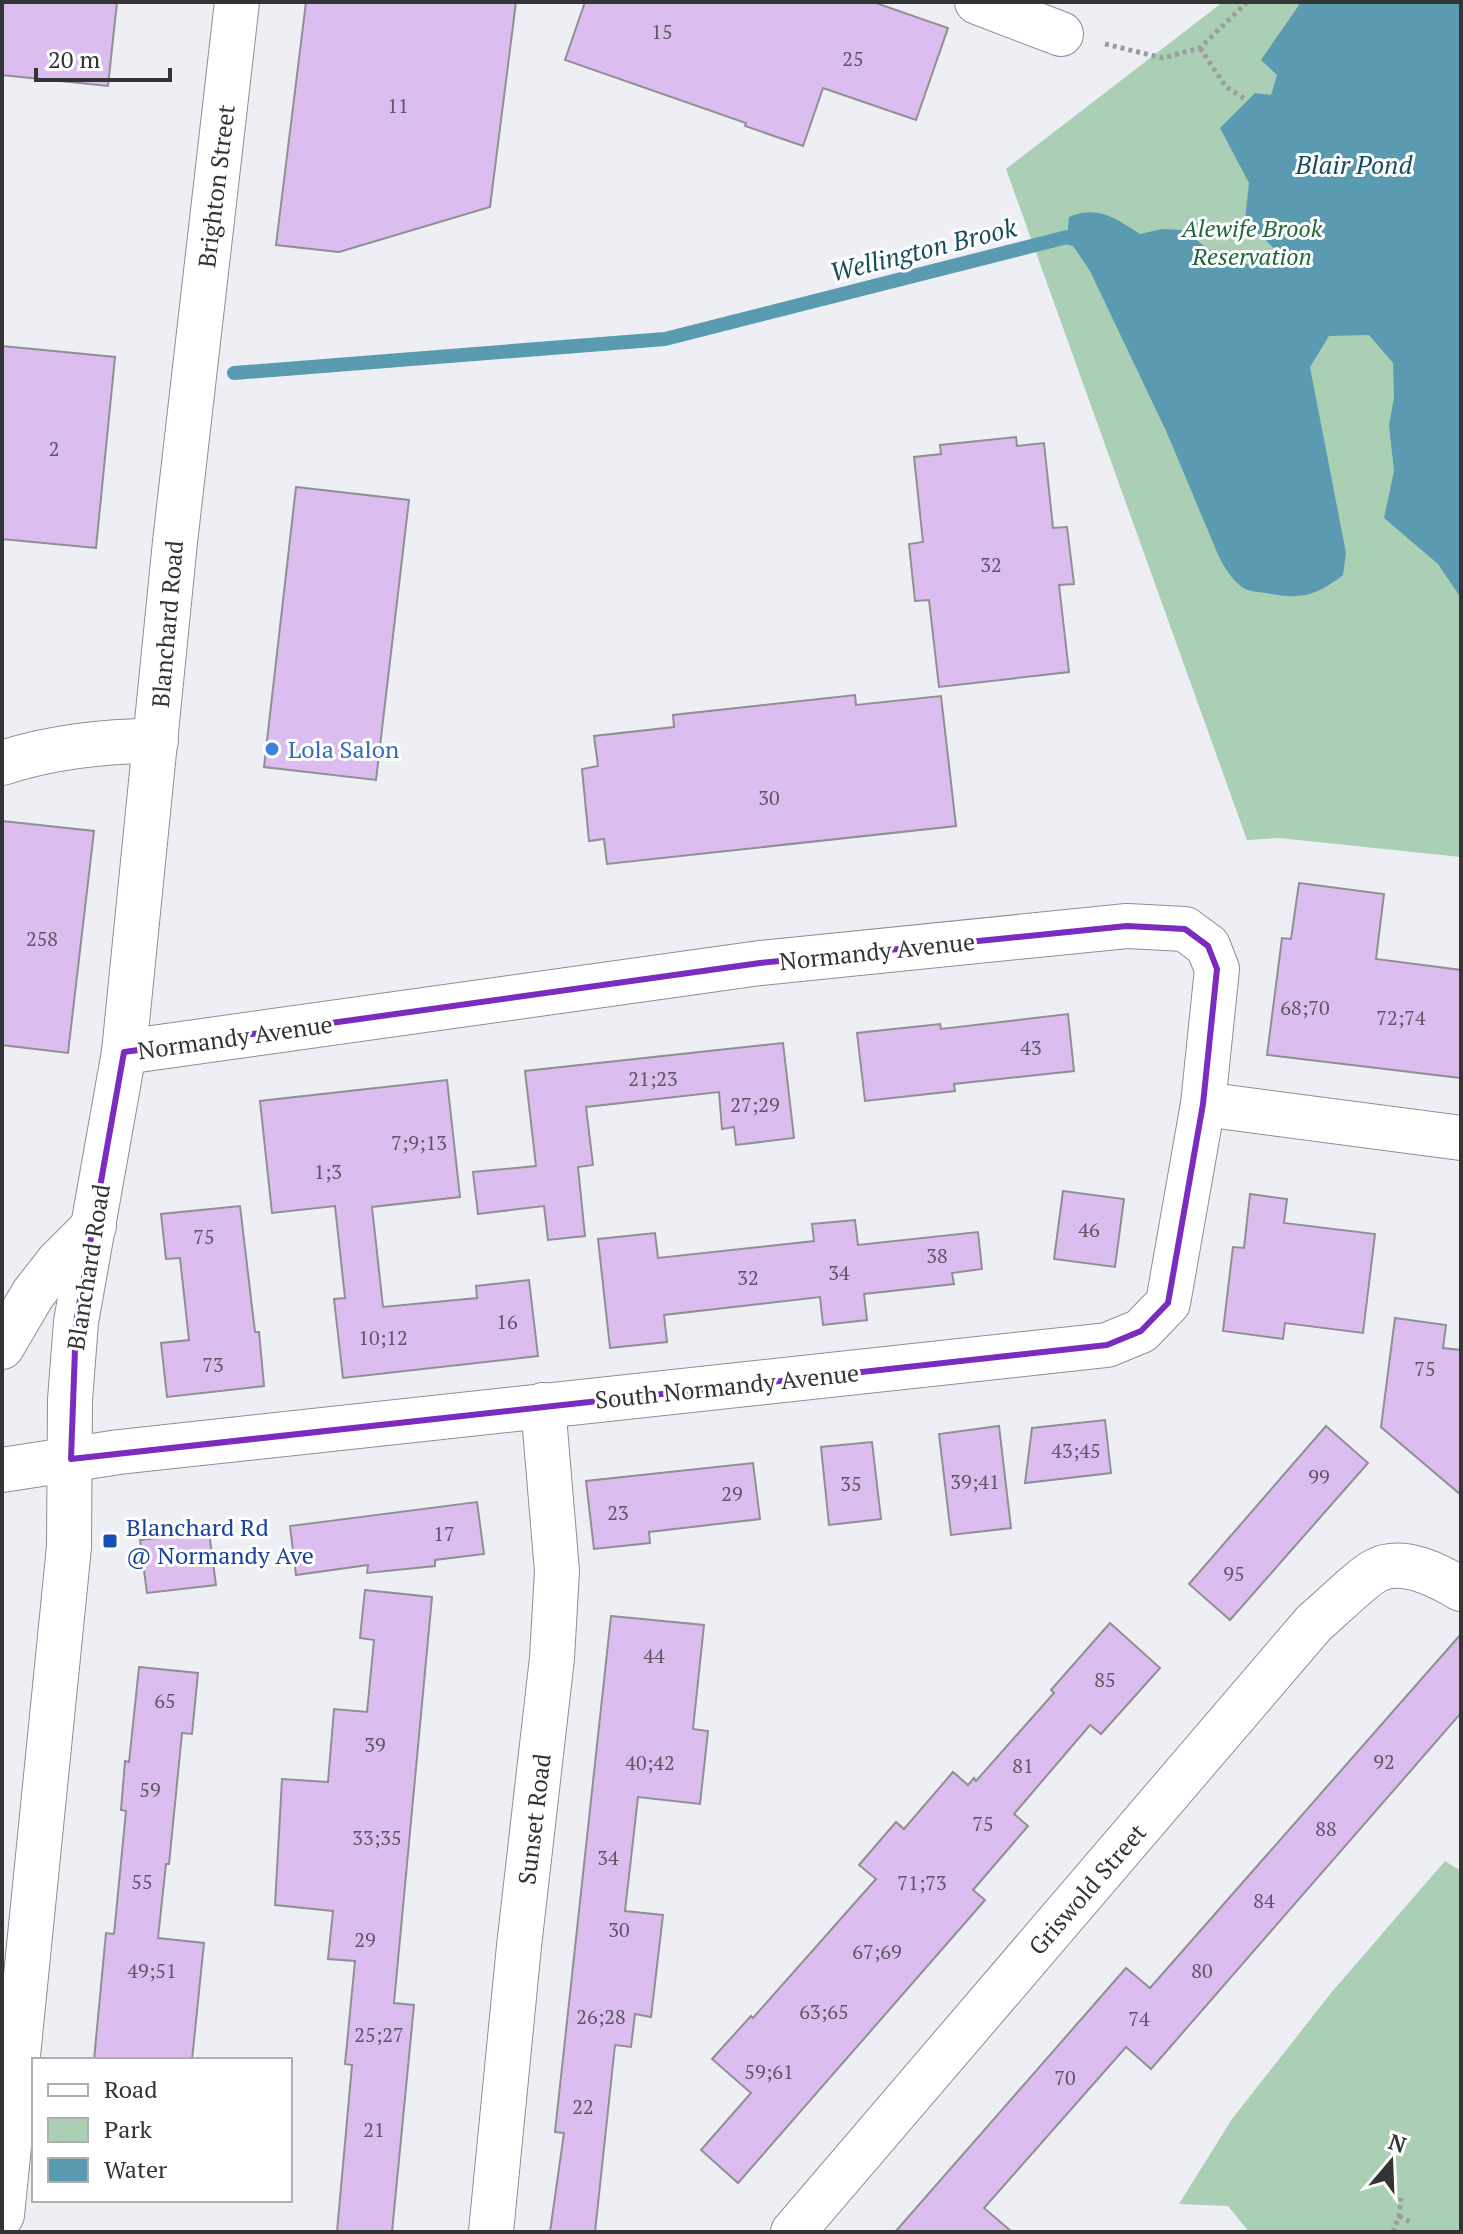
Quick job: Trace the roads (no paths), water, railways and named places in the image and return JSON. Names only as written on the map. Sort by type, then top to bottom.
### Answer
[{"type":"street","name":"Brighton Street","points":[[200,322],[237,2]]},
{"type":"street","points":[[977,2],[1061,34]]},
{"type":"street","name":"Blanchard Road","points":[[2,2215],[66,1578],[70,1400],[76,1322],[124,1052],[200,322]]},
{"type":"street","points":[[2,763],[46,752],[121,741],[156,741]]},
{"type":"street","name":"Normandy Avenue","points":[[124,1052],[760,963],[1127,926],[1185,929],[1208,946],[1217,969],[1203,1104]]},
{"type":"street","points":[[1203,1104],[1461,1138]]},
{"type":"street","name":"South Normandy Avenue","points":[[2,1470],[71,1459],[543,1405],[1107,1345],[1141,1331],[1168,1303],[1203,1104]]},
{"type":"street","points":[[2,1347],[33,1294],[58,1262],[94,1226]]},
{"type":"street","name":"Sunset Road","points":[[491,2232],[553,1643],[557,1571],[543,1405]]},
{"type":"street","name":"Griswold Street","points":[[793,2232],[1314,1623],[1377,1570],[1396,1566],[1435,1573],[1461,1589]]},
{"type":"water","name":"Blair Pond","points":[[1301,2],[1461,2],[1461,598],[1438,564],[1384,518],[1394,471],[1389,425],[1394,397],[1393,363],[1369,335],[1329,336],[1310,367],[1346,553],[1343,575],[1316,592],[1298,596],[1254,592],[1238,584],[1219,557],[1167,433],[1090,271],[1067,237],[1069,217],[1098,213],[1114,218],[1140,234],[1162,229],[1183,230],[1222,259],[1272,269],[1276,251],[1262,236],[1250,229],[1245,219],[1249,183],[1220,128],[1255,93],[1271,95],[1277,75],[1261,60]]},
{"type":"waterway","name":"Wellington Brook","points":[[234,373],[665,339],[1067,237],[1083,242]]},
{"type":"place","name":"Lola Salon","points":[[272,749]]},
{"type":"place","name":"Blanchard Rd @ Normandy Ave","points":[[110,1541]]},
{"type":"park label","name":"Alewife Brook Reservation","points":[[1252,242]]}]
